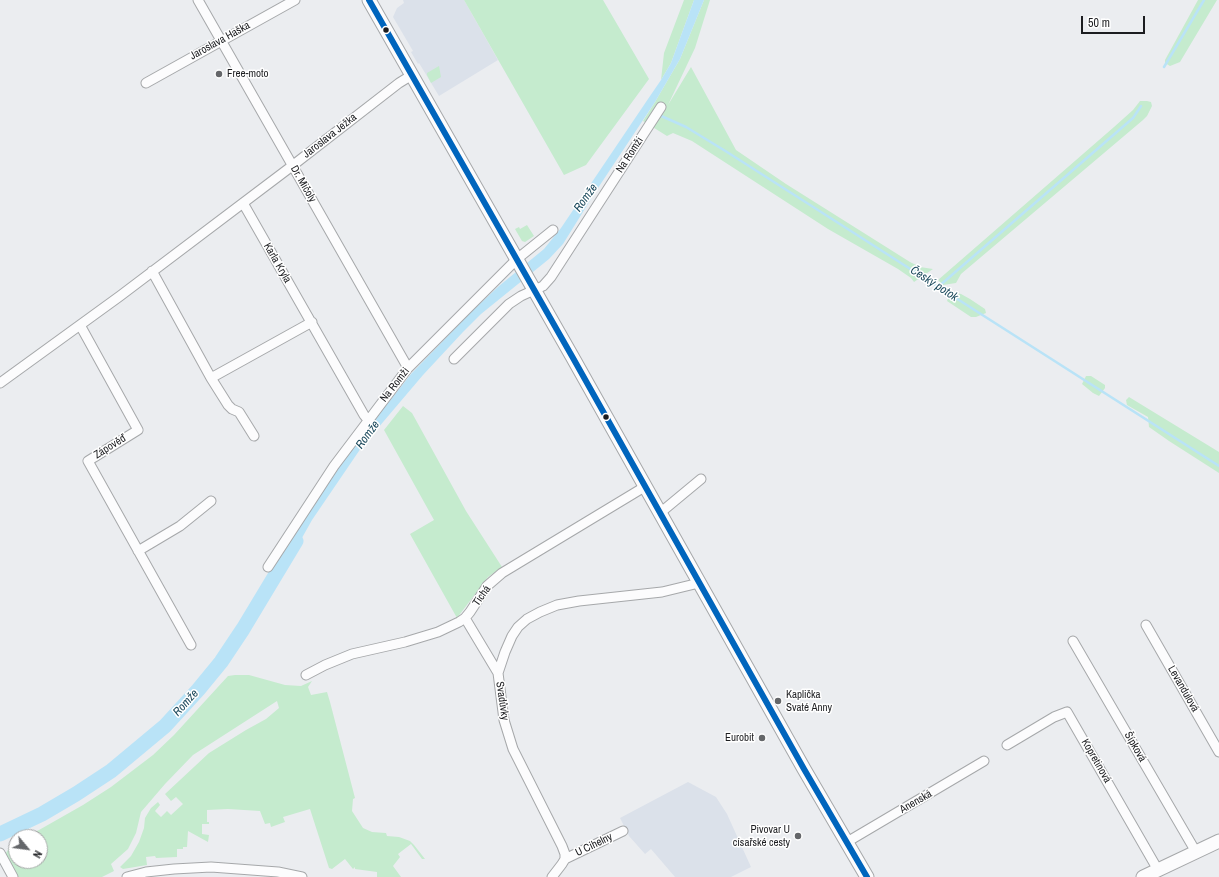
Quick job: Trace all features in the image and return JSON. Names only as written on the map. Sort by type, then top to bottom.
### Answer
[{"type":"street","name":"Dr. Mičoly","points":[[198,0],[408,368]]},
{"type":"street","name":"Jaroslava Haška","points":[[146,83],[295,0]]},
{"type":"street","points":[[369,0],[646,486],[804,769],[868,877]]},
{"type":"street","name":"Jaroslava Ježka","points":[[0,383],[80,325],[292,166],[399,83],[412,75]]},
{"type":"street","name":"Na Romži","points":[[454,359],[509,304],[533,287],[543,286],[552,277],[661,107]]},
{"type":"street","name":"Karla Kryla","points":[[243,203],[368,420]]},
{"type":"street","name":"Na Romži","points":[[268,567],[326,478],[408,368],[517,259],[553,230]]},
{"type":"street","points":[[152,271],[211,378],[228,405],[232,409],[239,412],[254,436]]},
{"type":"street","points":[[211,378],[312,322]]},
{"type":"street","name":"Zápověď","points":[[80,325],[138,430],[88,461],[191,645]]},
{"type":"street","points":[[660,513],[701,479]]},
{"type":"street","name":"Tichá","points":[[306,675],[352,654],[405,642],[438,632],[460,622],[465,618],[487,586],[502,573],[646,486]]},
{"type":"street","points":[[138,550],[180,526],[211,500]]},
{"type":"street","name":"Svadůvky","points":[[565,859],[562,846],[513,749],[504,720],[498,673],[514,632],[527,619],[557,605],[662,592],[699,583]]},
{"type":"street","points":[[465,618],[498,673]]},
{"type":"street","name":"Levandulová","points":[[1146,625],[1219,752]]},
{"type":"street","name":"Šípková","points":[[1073,641],[1196,852]]},
{"type":"street","name":"Kopretinová","points":[[1007,745],[1054,717],[1066,712],[1158,870]]},
{"type":"street","name":"Anenská","points":[[848,842],[984,761]]},
{"type":"street","name":"U Cihelny","points":[[552,877],[565,859],[623,831]]},
{"type":"street","points":[[1142,877],[1219,841]]},
{"type":"street","points":[[0,854],[13,877]]},
{"type":"street","points":[[127,877],[146,872],[211,867],[278,872],[302,877]]},
{"type":"shaded area","points":[[403,0],[464,0],[498,60],[439,96],[411,52],[413,51],[393,17],[397,8],[404,3]]},
{"type":"shaded area","points":[[688,782],[716,797],[727,814],[751,867],[731,877],[675,877],[651,849],[645,854],[629,836],[620,818]]},
{"type":"green space","points":[[464,0],[603,0],[649,79],[586,165],[564,175]]},
{"type":"green space","points":[[684,0],[694,0],[671,63],[661,80],[664,53]]},
{"type":"green space","points":[[704,0],[710,0],[695,48],[668,105],[691,67],[736,150],[786,184],[910,262],[920,267],[933,269],[914,282],[911,278],[898,269],[828,229],[692,141],[673,133],[667,136],[643,121],[680,59]]},
{"type":"green space","points":[[1198,0],[1217,0],[1180,62],[1170,66],[1165,63],[1165,60]]},
{"type":"green space","points":[[439,66],[441,77],[431,83],[427,73]]},
{"type":"green space","points":[[1140,101],[1151,102],[1152,106],[1147,116],[1143,120],[961,274],[956,283],[943,285],[938,280],[1114,127],[1133,110]]},
{"type":"green space","points":[[527,225],[534,236],[525,242],[522,241],[515,229],[519,227],[520,229]]},
{"type":"green space","points":[[956,293],[961,294],[985,309],[986,313],[976,317],[971,317],[947,301],[949,296]]},
{"type":"green space","points":[[1086,376],[1091,376],[1105,385],[1105,388],[1099,396],[1082,384]]},
{"type":"green space","points":[[1129,397],[1219,452],[1219,473],[1149,427],[1148,417],[1127,405],[1126,400]]},
{"type":"green space","points":[[403,406],[412,413],[466,511],[502,567],[488,577],[457,618],[410,534],[434,520],[384,430]]},
{"type":"green space","points":[[249,675],[285,685],[301,686],[312,681],[308,687],[311,695],[327,692],[355,798],[353,799],[352,811],[363,828],[372,832],[386,833],[387,836],[399,837],[410,841],[425,859],[422,859],[411,844],[398,854],[400,857],[393,866],[401,877],[377,877],[377,872],[355,869],[355,867],[353,869],[345,859],[332,869],[329,868],[310,809],[283,817],[285,822],[271,827],[270,823],[265,824],[260,811],[228,809],[207,810],[207,822],[209,822],[209,824],[202,824],[202,834],[209,835],[208,842],[188,831],[187,847],[177,849],[177,857],[146,857],[147,865],[123,869],[120,867],[131,856],[139,842],[144,828],[145,818],[151,808],[158,802],[160,805],[155,811],[161,817],[167,811],[171,815],[183,804],[176,797],[171,801],[165,794],[209,753],[266,719],[279,708],[277,701],[193,755],[165,784],[141,812],[136,833],[128,849],[111,864],[114,871],[102,877],[18,877],[13,869],[48,869],[48,829],[41,829],[111,787],[153,755],[174,735],[228,676]]},
{"type":"green space","points":[[8,850],[8,862],[4,856]]},
{"type":"water","points":[[694,0],[704,0],[680,59],[655,102],[563,244],[549,259],[481,314],[423,375],[361,448],[312,520],[289,561],[281,556],[319,495],[351,450],[411,374],[471,312],[499,286],[544,249],[561,228],[671,63]]},
{"type":"waterway","points":[[1164,67],[1204,0]]},
{"type":"waterway","points":[[938,287],[1133,118],[1141,106]]},
{"type":"waterway","name":"Český potok","points":[[659,115],[686,127],[727,152],[1219,466]]},
{"type":"waterway","name":"Romže","points":[[0,834],[42,814],[76,794],[111,771],[165,726],[221,662],[243,629],[296,541]]},
{"type":"transit line","points":[[369,0],[573,358],[804,769],[867,877]]},
{"type":"place","name":"Free-moto","points":[[219,74]]},
{"type":"place","name":"Kaplička Svaté Anny","points":[[778,701]]},
{"type":"place","name":"Eurobit","points":[[762,738]]},
{"type":"place","name":"Pivovar U císařské cesty","points":[[798,836]]}]
